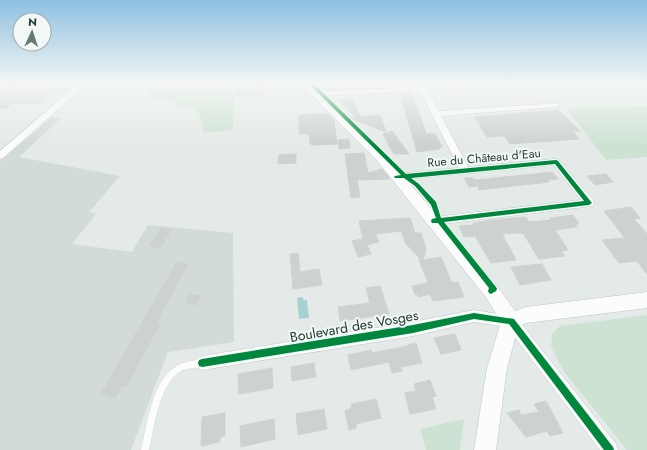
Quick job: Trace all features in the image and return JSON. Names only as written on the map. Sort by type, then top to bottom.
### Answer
[{"type":"main road","points":[[326,104],[379,155],[491,291],[511,321],[503,342],[493,392],[485,450]]},
{"type":"main road","name":"Boulevard des Vosges","points":[[511,321],[526,315],[647,300]]},
{"type":"street","points":[[0,156],[60,104]]},
{"type":"street","points":[[431,104],[465,170]]},
{"type":"street","points":[[436,114],[556,105]]},
{"type":"street","name":"Rue du Château d'Eau","points":[[397,177],[556,162],[589,204],[434,221]]},
{"type":"street","name":"Boulevard des Vosges","points":[[202,363],[412,329],[474,316],[511,321]]},
{"type":"street","points":[[511,321],[610,450]]},
{"type":"lane","points":[[145,450],[161,388],[180,368],[202,363]]},
{"type":"shaded area","points":[[52,117],[60,119],[19,157],[120,176],[89,212],[96,214],[72,244],[132,252],[148,225],[233,233],[234,342],[168,352],[131,450],[0,450],[0,161]]},
{"type":"green space","points":[[234,104],[233,130],[204,133],[198,112],[176,105]]},
{"type":"green space","points":[[647,106],[647,157],[606,160],[567,109]]},
{"type":"green space","points":[[647,315],[647,450],[627,450],[564,372],[551,347],[552,334],[560,326]]},
{"type":"green space","points":[[464,419],[460,450],[426,450],[420,429]]},
{"type":"water","points":[[303,297],[303,300],[307,300],[309,318],[299,319],[297,298]]},
{"type":"building","points":[[0,104],[10,104],[7,108],[0,108]]},
{"type":"building","points":[[343,104],[355,104],[360,117],[380,115],[386,132],[350,118],[356,118]]},
{"type":"building","points":[[403,104],[416,104],[426,134],[435,134],[442,147],[439,147],[440,149],[417,152]]},
{"type":"building","points":[[559,110],[580,131],[572,131],[579,139],[510,144],[504,136],[487,137],[475,117]]},
{"type":"building","points":[[328,114],[334,120],[337,144],[313,145],[310,144],[309,134],[299,134],[299,115]]},
{"type":"building","points":[[392,131],[409,154],[394,154],[383,134]]},
{"type":"building","points":[[349,139],[350,148],[339,149],[338,140]]},
{"type":"building","points":[[364,153],[368,173],[382,169],[390,179],[357,180],[360,197],[351,198],[345,154]]},
{"type":"building","points":[[296,154],[296,163],[278,164],[279,155]]},
{"type":"building","points":[[552,172],[558,179],[548,180],[549,182],[479,190],[475,180]]},
{"type":"building","points":[[606,174],[613,182],[595,185],[587,176]]},
{"type":"building","points":[[464,178],[473,178],[478,186],[469,187]]},
{"type":"building","points":[[631,207],[640,218],[634,219],[647,234],[647,274],[637,261],[619,263],[602,240],[625,238],[604,211]]},
{"type":"building","points":[[573,215],[579,224],[575,225],[577,227],[555,230],[568,250],[561,251],[565,256],[539,259],[523,233],[502,234],[516,260],[491,263],[475,236],[464,237],[459,226],[474,225],[473,223],[490,220],[526,217],[529,222],[552,220],[550,218]]},
{"type":"building","points":[[410,218],[415,233],[421,233],[423,239],[426,249],[423,260],[441,257],[452,283],[458,282],[464,297],[433,301],[430,294],[418,297],[417,294],[415,295],[412,286],[428,283],[419,260],[421,260],[406,244],[401,231],[375,234],[379,242],[367,245],[371,254],[358,257],[352,241],[363,239],[359,221]]},
{"type":"building","points":[[161,228],[171,230],[160,248],[149,246]]},
{"type":"building","points":[[298,253],[300,272],[319,269],[322,285],[293,289],[290,254]]},
{"type":"building","points":[[177,262],[188,264],[156,323],[160,324],[127,385],[121,387],[115,398],[101,394]]},
{"type":"building","points":[[542,264],[551,280],[520,285],[511,267]]},
{"type":"building","points":[[380,286],[389,314],[340,321],[338,307],[370,303],[366,288]]},
{"type":"building","points":[[190,294],[200,296],[196,305],[186,303]]},
{"type":"building","points":[[455,334],[461,350],[441,354],[434,338]]},
{"type":"building","points":[[416,343],[422,363],[401,367],[402,371],[392,373],[389,362],[351,370],[348,355],[371,350],[372,353]]},
{"type":"building","points":[[314,363],[316,377],[292,381],[291,367]]},
{"type":"building","points":[[272,368],[273,388],[239,394],[238,374]]},
{"type":"building","points":[[430,380],[436,396],[432,397],[436,409],[410,414],[405,393],[416,391],[414,384]]},
{"type":"building","points":[[376,399],[381,418],[356,424],[356,428],[349,430],[345,411],[352,408],[351,404]]},
{"type":"building","points":[[546,401],[563,433],[550,436],[547,431],[526,437],[507,413],[519,410],[521,415],[539,412],[534,404]]},
{"type":"building","points":[[324,409],[327,429],[298,435],[296,414]]},
{"type":"building","points":[[225,413],[225,436],[220,437],[220,442],[201,446],[202,417]]},
{"type":"building","points":[[274,419],[275,439],[241,447],[240,426]]},
{"type":"cycle path","points":[[331,104],[405,176],[417,185],[434,204],[439,220],[494,289],[491,291]]},
{"type":"cycle path","points":[[397,177],[556,162],[589,203],[434,221]]},
{"type":"cycle path","points":[[202,363],[413,329],[474,316],[511,321],[610,450]]}]
